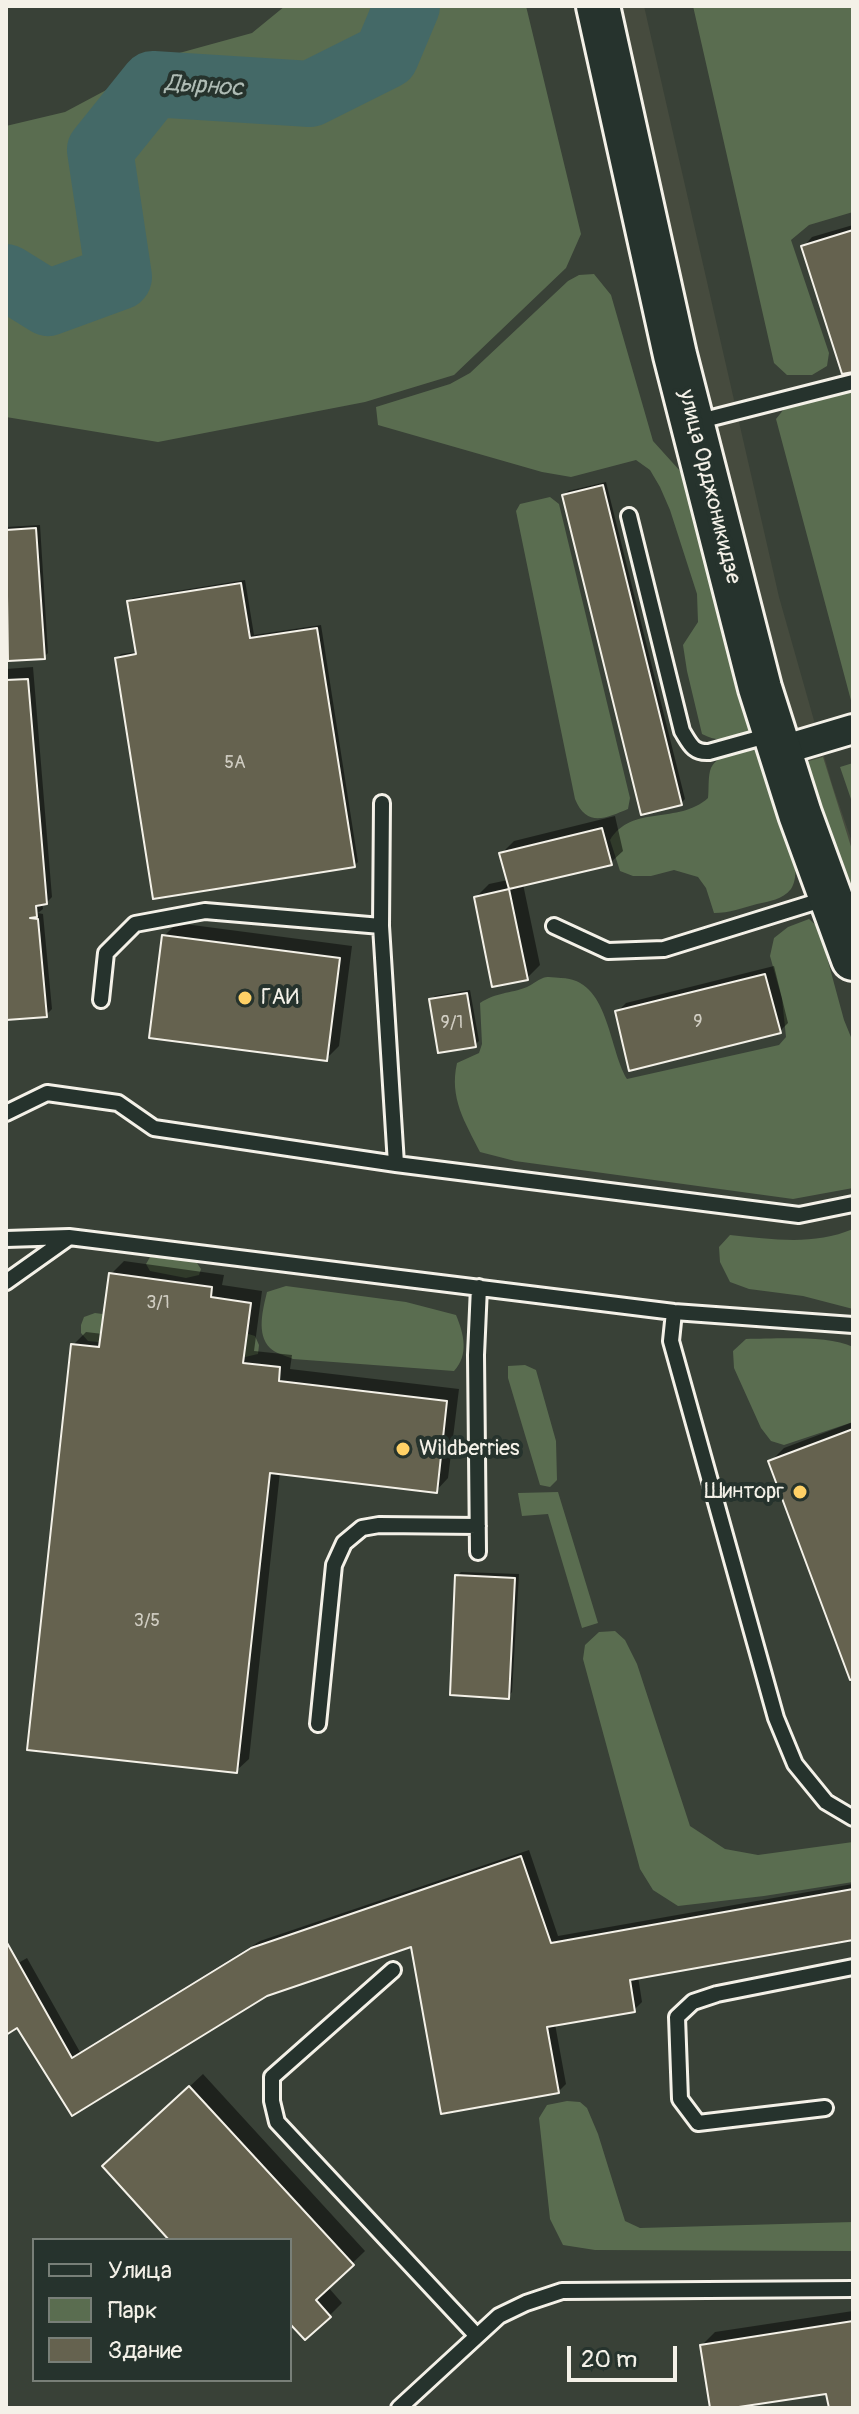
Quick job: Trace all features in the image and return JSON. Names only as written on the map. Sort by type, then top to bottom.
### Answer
[{"type":"main road","name":"улица Орджоникидзе","points":[[598,6],[675,355],[776,742],[853,959]]},
{"type":"street","points":[[776,742],[853,729]]},
{"type":"lane","points":[[692,423],[853,382]]},
{"type":"lane","points":[[629,516],[682,731],[692,748],[700,753],[776,742]]},
{"type":"lane","points":[[382,803],[381,926],[396,1164]]},
{"type":"lane","points":[[554,926],[608,951],[664,949],[829,898]]},
{"type":"lane","points":[[101,1000],[106,953],[135,924],[205,911],[381,926]]},
{"type":"lane","points":[[6,1113],[47,1093],[118,1103],[154,1128],[396,1164],[799,1215],[853,1204]]},
{"type":"lane","points":[[6,1282],[69,1237]]},
{"type":"lane","points":[[6,1239],[69,1237],[674,1312],[853,1325]]},
{"type":"lane","points":[[478,1552],[476,1355],[479,1287]]},
{"type":"lane","points":[[674,1312],[671,1341],[776,1718],[795,1764],[826,1802],[853,1818]]},
{"type":"lane","points":[[318,1724],[334,1565],[344,1543],[362,1528],[379,1525],[478,1526]]},
{"type":"lane","points":[[825,2108],[698,2123],[680,2099],[677,2017],[693,2002],[717,1994],[853,1967]]},
{"type":"lane","points":[[393,1970],[272,2077],[272,2101],[277,2122],[477,2336]]},
{"type":"lane","points":[[399,2408],[499,2316],[562,2291],[853,2289]]},
{"type":"shaded area","points":[[620,6],[644,6],[779,597],[832,784],[853,845],[853,900],[800,745],[742,530],[696,350]]},
{"type":"green space","points":[[285,6],[526,6],[581,234],[566,268],[454,375],[365,402],[158,442],[6,417],[6,126],[65,112],[172,55],[252,33]]},
{"type":"green space","points":[[693,6],[853,6],[853,212],[809,225],[791,240],[829,353],[827,366],[812,375],[787,375],[774,363]]},
{"type":"green space","points":[[594,274],[611,295],[653,441],[681,472],[703,530],[752,729],[733,737],[715,739],[702,734],[683,645],[698,622],[697,594],[670,510],[650,470],[636,460],[571,477],[542,472],[378,425],[376,407],[450,384],[470,373],[568,281],[579,275]]},
{"type":"green space","points":[[853,391],[853,708],[776,419],[784,409]]},
{"type":"green space","points":[[550,497],[559,504],[630,798],[628,809],[605,817],[585,814],[575,799],[516,511],[520,504]]},
{"type":"green space","points":[[756,750],[765,756],[793,844],[795,878],[787,893],[771,901],[714,913],[706,888],[698,877],[674,870],[651,876],[633,876],[620,871],[610,840],[619,829],[643,818],[696,806],[708,798],[710,771],[717,760],[729,754]]},
{"type":"green space","points":[[823,757],[853,853],[853,914],[802,763]]},
{"type":"green space","points":[[853,763],[853,805],[840,767]]},
{"type":"green space","points":[[809,919],[819,928],[853,1042],[853,1188],[793,1199],[515,1161],[480,1152],[460,1109],[455,1076],[457,1063],[479,1053],[482,1044],[480,1003],[527,987],[545,977],[577,981],[598,1002],[627,1079],[779,1045],[786,1037],[782,999],[770,956],[774,938],[788,927]]},
{"type":"green space","points":[[853,1229],[853,1309],[803,1296],[749,1289],[730,1282],[720,1262],[719,1247],[730,1235],[808,1239]]},
{"type":"green space","points":[[150,1257],[176,1258],[197,1263],[201,1269],[199,1275],[186,1278],[150,1271],[146,1264]]},
{"type":"green space","points":[[286,1286],[406,1302],[456,1315],[463,1337],[459,1365],[454,1371],[293,1359],[272,1350],[263,1336],[267,1292]]},
{"type":"green space","points":[[95,1313],[245,1333],[255,1336],[259,1345],[258,1354],[245,1357],[88,1341],[81,1333],[81,1325],[84,1317]]},
{"type":"green space","points":[[746,1339],[816,1339],[853,1347],[853,1422],[784,1445],[771,1441],[761,1428],[734,1368],[733,1351]]},
{"type":"green space","points":[[525,1365],[536,1370],[556,1441],[557,1480],[550,1487],[540,1485],[508,1378],[508,1366]]},
{"type":"green space","points":[[558,1492],[598,1623],[582,1628],[548,1514],[522,1516],[518,1493]]},
{"type":"green space","points":[[615,1631],[625,1640],[637,1664],[690,1826],[725,1849],[758,1855],[853,1842],[853,1882],[678,1906],[653,1890],[640,1869],[583,1659],[585,1645],[599,1632]]},
{"type":"green space","points":[[580,2102],[587,2108],[625,2221],[640,2228],[853,2222],[853,2251],[595,2250],[563,2245],[550,2219],[539,2118],[547,2105]]},
{"type":"building","points":[[853,230],[853,372],[842,374],[801,246]]},
{"type":"building","points":[[603,485],[682,805],[641,815],[562,495]]},
{"type":"building","points":[[36,528],[45,659],[8,661],[6,530]]},
{"type":"building","points":[[241,583],[250,638],[317,628],[355,867],[153,899],[115,658],[136,654],[127,601]]},
{"type":"building","points":[[28,679],[47,904],[36,906],[37,917],[30,918],[38,919],[47,1017],[6,1020],[6,680]]},
{"type":"building","points":[[602,828],[612,865],[509,889],[499,853]]},
{"type":"building","points":[[509,889],[528,980],[492,987],[474,897]]},
{"type":"building","name":"ГАИ","points":[[162,935],[340,958],[327,1061],[149,1038]]},
{"type":"building","points":[[765,974],[781,1033],[629,1071],[615,1011]]},
{"type":"building","points":[[467,993],[476,1047],[438,1053],[429,999]]},
{"type":"building","points":[[109,1273],[212,1287],[211,1297],[251,1303],[243,1363],[280,1367],[279,1381],[447,1401],[437,1493],[270,1473],[237,1773],[27,1750],[71,1344],[99,1347]]},
{"type":"building","points":[[853,1429],[853,1679],[850,1680],[768,1461]]},
{"type":"building","points":[[455,1575],[515,1578],[509,1699],[450,1695]]},
{"type":"building","points":[[521,1856],[551,1943],[853,1889],[853,1940],[630,1980],[635,2012],[547,2027],[559,2093],[441,2114],[411,1947],[267,1996],[72,2116],[17,2028],[6,2035],[6,1941],[72,2058],[251,1948]]},
{"type":"building","points":[[189,2086],[354,2265],[316,2300],[331,2317],[305,2340],[292,2326],[292,2238],[167,2238],[102,2166]]},
{"type":"building","points":[[853,2321],[853,2408],[829,2408],[826,2394],[732,2408],[710,2408],[700,2345]]},
{"type":"waterway","name":"Дырнос","points":[[6,277],[48,303],[119,277],[100,150],[153,84],[310,94],[386,56],[407,6]]},
{"type":"place","name":"ГАИ","points":[[245,998]]},
{"type":"place","name":"Wildberries","points":[[403,1449]]},
{"type":"place","name":"Шинторг","points":[[800,1492]]}]
